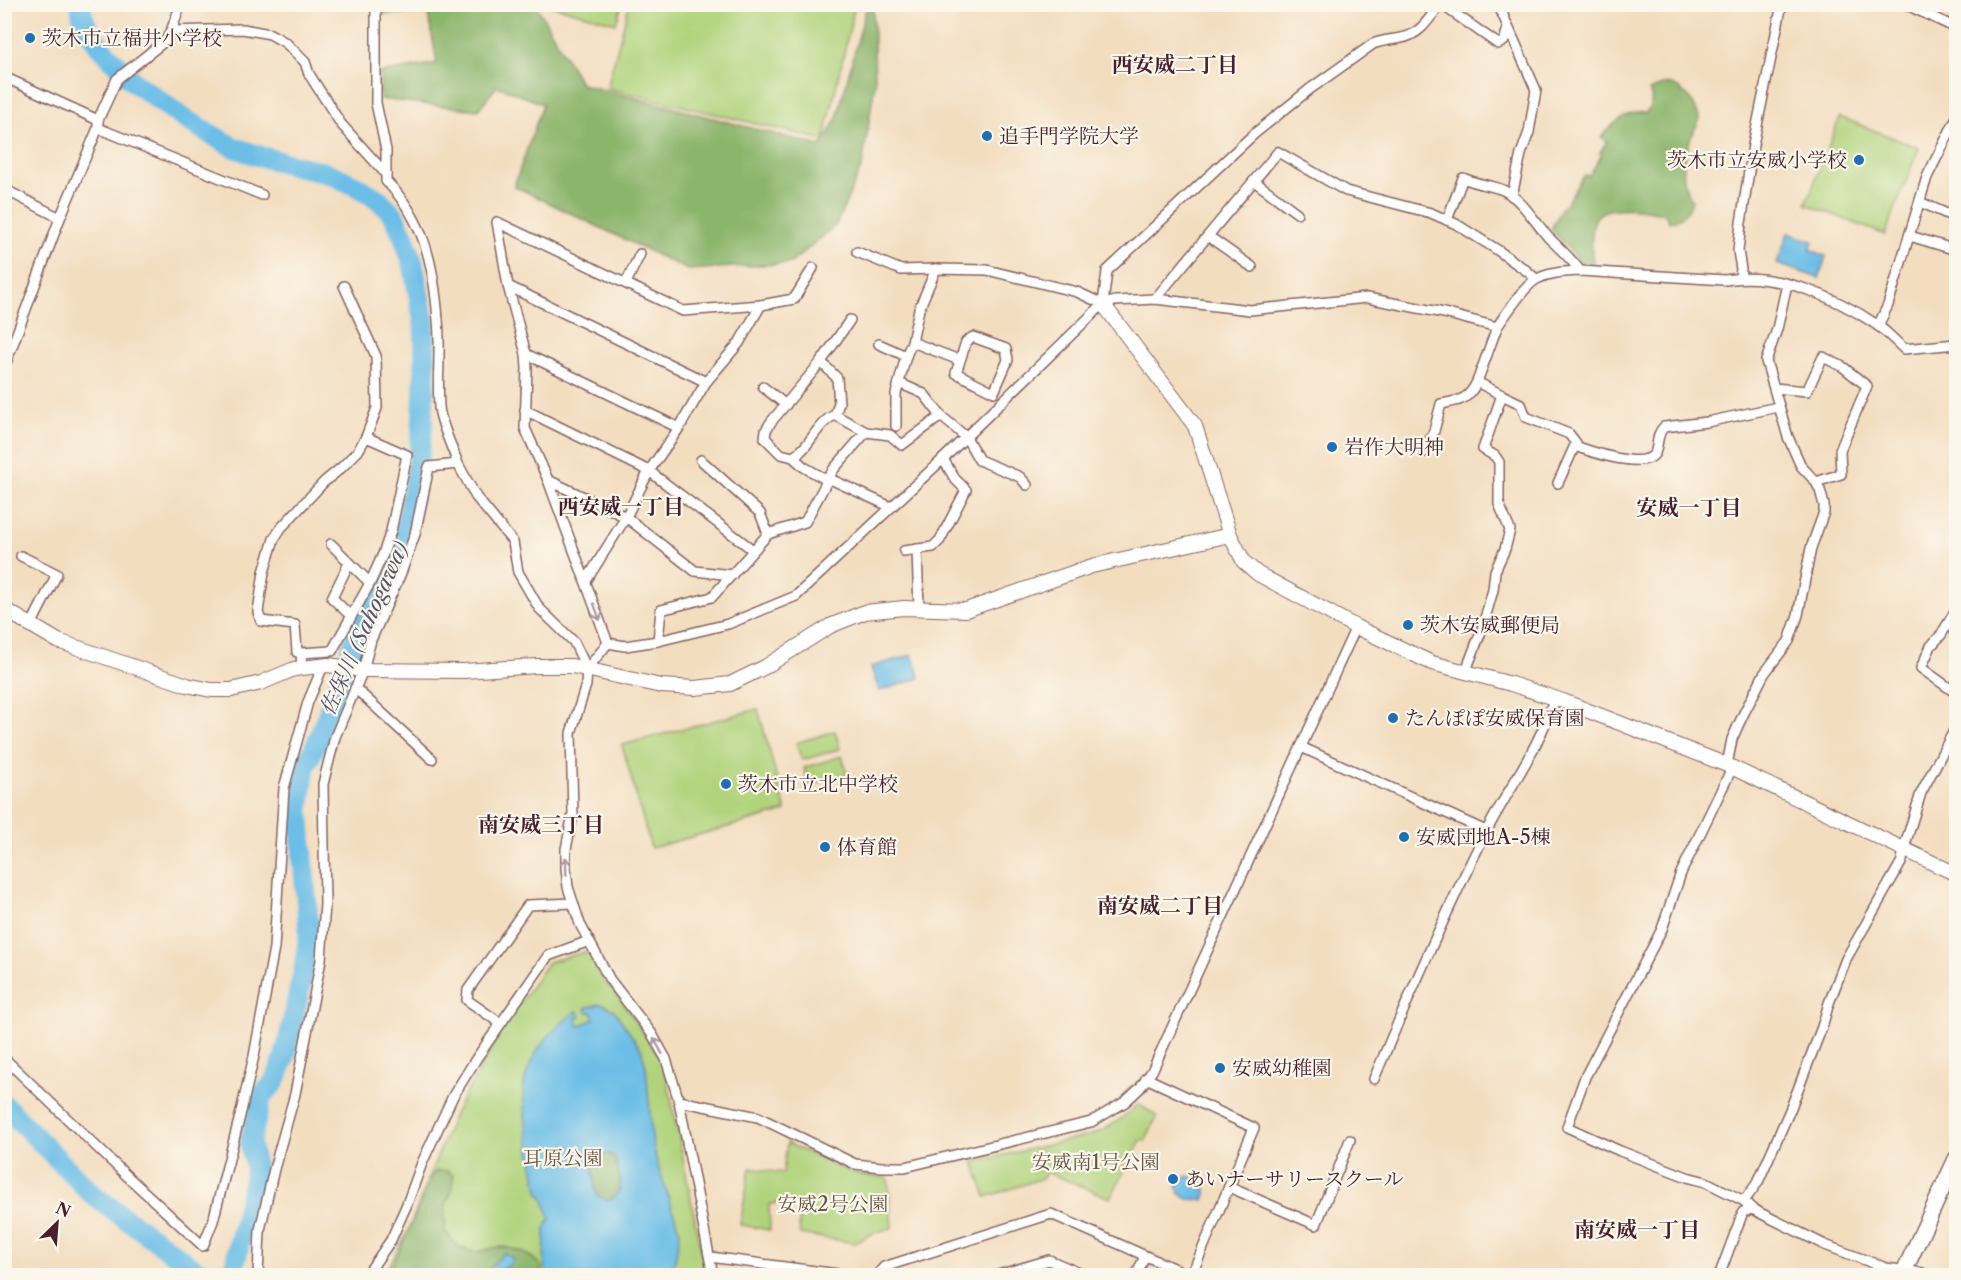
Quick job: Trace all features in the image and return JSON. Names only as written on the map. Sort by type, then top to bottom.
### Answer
[{"type":"main road","points":[[1903,1273],[1956,1159]]},
{"type":"street","points":[[4,368],[60,218],[117,79],[166,40],[181,4]]},
{"type":"street","points":[[376,4],[376,104],[386,150],[386,181],[398,192],[418,224],[428,250],[439,321],[439,410],[458,464],[476,497],[513,542],[518,572],[539,608],[574,642],[587,669],[586,685],[571,733],[573,814],[566,849],[566,868],[573,903],[580,924],[610,980],[652,1034],[666,1059],[679,1101],[713,1275]]},
{"type":"street","points":[[1103,304],[1107,271],[1254,134],[1310,89],[1373,44],[1406,37],[1419,30],[1441,4],[1498,44],[1504,41],[1508,28]]},
{"type":"street","points":[[1498,4],[1536,90],[1512,196]]},
{"type":"street","points":[[1740,277],[1738,251],[1742,212],[1753,145],[1782,4]]},
{"type":"street","points":[[1905,4],[1956,28]]},
{"type":"street","points":[[171,31],[243,29],[270,34],[286,42],[305,62],[309,74],[341,124],[386,174]]},
{"type":"street","points":[[4,77],[98,124],[262,195]]},
{"type":"street","points":[[1878,326],[1888,305],[1927,177],[1956,120]]},
{"type":"street","points":[[1155,299],[1278,152],[1346,191],[1431,213],[1447,220],[1496,249],[1536,279]]},
{"type":"street","points":[[1447,220],[1462,178],[1503,190],[1517,199],[1580,271]]},
{"type":"street","points":[[1254,181],[1298,213]]},
{"type":"street","points":[[4,189],[60,218]]},
{"type":"street","points":[[1920,202],[1956,218]]},
{"type":"street","points":[[608,643],[548,480],[525,428],[526,354],[508,286],[497,222],[683,311],[761,305],[794,299],[813,268]]},
{"type":"street","points":[[1208,236],[1252,267]]},
{"type":"street","points":[[1910,236],[1956,250]]},
{"type":"street","points":[[857,252],[900,270],[987,270],[1077,292],[1103,304],[1195,426],[1230,535],[1244,562],[1258,574],[1356,627],[1431,663],[1554,698],[1729,767],[1956,874]]},
{"type":"street","points":[[626,283],[640,254]]},
{"type":"street","points":[[896,426],[896,394],[912,342],[919,309],[936,269]]},
{"type":"street","points":[[1424,452],[1434,431],[1441,404],[1467,398],[1477,382],[1497,327],[1520,296],[1536,279],[1558,272],[1580,271],[1725,280],[1740,277],[1763,278],[1815,292],[1878,326],[1904,349],[1956,344]]},
{"type":"street","points":[[1787,284],[1777,329],[1766,361],[1788,437],[1801,466],[1815,482],[1823,498],[1824,512],[1811,548],[1798,615],[1789,641],[1764,674],[1732,739],[1729,767],[1682,873],[1662,929],[1586,1077],[1567,1127],[1620,1151],[1706,1182],[1744,1201],[1752,1209],[1825,1245],[1886,1268],[1903,1273],[1927,1275]]},
{"type":"street","points":[[344,285],[376,356],[376,408],[366,437],[357,451],[281,528],[269,549],[258,612],[261,621],[295,625],[297,652],[332,651],[370,583],[391,531],[408,455],[366,437]]},
{"type":"street","points":[[508,286],[706,382]]},
{"type":"street","points":[[608,643],[625,646],[658,641],[728,624],[796,596],[943,459],[1103,304],[1115,301],[1155,299],[1250,310],[1367,298],[1444,313],[1497,327]]},
{"type":"street","points":[[586,581],[626,518],[649,471],[679,428],[706,382],[739,343],[761,305]]},
{"type":"street","points":[[850,320],[821,362],[771,423],[766,430],[765,438],[780,454],[793,457],[804,467],[891,507]]},
{"type":"street","points":[[973,336],[1006,350],[1008,360],[994,392],[956,373],[959,360],[966,342],[973,336]]},
{"type":"street","points":[[912,342],[959,360]]},
{"type":"street","points":[[879,344],[906,356]]},
{"type":"street","points":[[526,354],[679,428]]},
{"type":"street","points":[[1774,388],[1807,391],[1823,357],[1843,367],[1867,386],[1840,450],[1841,474],[1815,482]]},
{"type":"street","points":[[793,457],[803,449],[823,423],[835,415],[839,403],[837,378],[821,362]]},
{"type":"street","points":[[1477,382],[1521,404],[1526,417],[1569,434],[1576,443],[1558,483]]},
{"type":"street","points":[[899,383],[924,394],[941,416],[966,437],[979,459],[1020,477],[1027,485]]},
{"type":"street","points":[[763,387],[786,405]]},
{"type":"street","points":[[1465,673],[1482,628],[1493,590],[1495,570],[1510,530],[1499,504],[1499,462],[1483,449],[1502,396]]},
{"type":"street","points":[[1575,446],[1606,457],[1632,460],[1649,458],[1654,454],[1659,433],[1664,427],[1707,422],[1778,407]]},
{"type":"street","points":[[525,410],[649,471],[753,550]]},
{"type":"street","points":[[835,415],[866,432],[890,435],[902,445],[941,416]]},
{"type":"street","points":[[658,641],[661,610],[712,597],[768,534],[805,522],[832,470],[866,432]]},
{"type":"street","points":[[904,551],[933,547],[940,540],[966,490],[955,479],[943,459]]},
{"type":"street","points":[[701,460],[760,513],[768,534]]},
{"type":"street","points":[[258,1275],[260,1230],[273,1170],[295,1094],[321,960],[325,904],[323,784],[335,737],[363,669],[371,640],[389,604],[415,534],[429,467],[458,464]]},
{"type":"street","points":[[548,480],[626,518],[695,571],[732,575]]},
{"type":"street","points":[[4,609],[58,641],[187,685],[211,690],[231,690],[261,683],[294,669],[326,665],[363,669],[464,671],[572,666],[661,686],[695,688],[730,684],[765,667],[830,626],[866,612],[904,608],[966,610],[1092,566],[1230,535]]},
{"type":"street","points":[[331,544],[370,583]]},
{"type":"street","points":[[917,549],[918,609]]},
{"type":"street","points":[[21,556],[57,574],[32,625]]},
{"type":"street","points":[[349,563],[332,598],[351,616]]},
{"type":"street","points":[[1956,610],[1941,635],[1931,646],[1921,668],[1956,693]]},
{"type":"street","points":[[679,1101],[758,1117],[855,1164],[881,1167],[905,1167],[1091,1122],[1125,1102],[1140,1088],[1157,1061],[1356,627]]},
{"type":"street","points":[[587,669],[608,643]]},
{"type":"street","points":[[301,653],[302,668]]},
{"type":"street","points":[[4,1058],[203,1246],[213,1221],[240,1116],[254,1056],[274,948],[284,788],[308,702],[326,665]]},
{"type":"street","points":[[355,688],[432,759]]},
{"type":"street","points":[[1374,1079],[1425,959],[1486,831],[1538,739],[1554,698]]},
{"type":"street","points":[[1744,1201],[1758,1182],[1790,1110],[1845,959],[1902,861],[1921,793],[1956,726]]},
{"type":"street","points":[[1301,747],[1486,831]]},
{"type":"street","points":[[500,1023],[467,1000],[468,990],[528,905],[573,903]]},
{"type":"street","points":[[366,1275],[391,1240],[422,1163],[453,1096],[500,1023],[548,956],[590,941]]},
{"type":"street","points":[[876,1275],[884,1267],[1051,1214],[1191,1275],[1254,1128],[1146,1078]]},
{"type":"street","points":[[1229,1187],[1316,1225],[1350,1140]]},
{"type":"street","points":[[1719,1275],[1743,1212],[1752,1209]]},
{"type":"street","points":[[1136,1275],[1145,1256]]},
{"type":"street","points":[[710,1257],[853,1275]]},
{"type":"street","points":[[995,1275],[1049,1260],[1086,1275]]},
{"type":"green space","points":[[621,4],[622,5],[616,23],[549,5]]},
{"type":"green space","points":[[381,5],[536,5],[581,84],[821,146],[837,118],[867,5],[873,5],[875,83],[862,166],[836,225],[791,263],[688,270],[514,186],[543,104],[497,86],[478,110],[380,99],[380,73],[437,63],[428,13],[381,14]]},
{"type":"green space","points":[[629,5],[855,5],[824,140],[607,88]]},
{"type":"green space","points":[[1664,84],[1683,91],[1695,106],[1700,119],[1691,138],[1685,160],[1684,181],[1692,200],[1689,208],[1681,217],[1669,222],[1665,214],[1640,209],[1609,210],[1601,213],[1596,218],[1593,228],[1593,265],[1582,264],[1551,229],[1563,205],[1566,204],[1585,175],[1589,176],[1601,156],[1600,152],[1607,141],[1601,137],[1616,122],[1626,116],[1646,113],[1651,103],[1649,91]]},
{"type":"green space","points":[[1840,117],[1919,148],[1885,235],[1806,204]]},
{"type":"green space","points":[[758,709],[786,811],[651,848],[622,745]]},
{"type":"green space","points":[[835,731],[840,749],[802,760],[796,743]]},
{"type":"green space","points":[[842,756],[847,774],[809,785],[804,768]]},
{"type":"green space","name":"耳原公園","points":[[588,952],[600,975],[623,1003],[658,1054],[667,1078],[706,1275],[383,1276],[408,1231],[454,1114],[504,1027],[548,962]]},
{"type":"green space","name":"安威南1号公園","points":[[1138,1104],[1157,1116],[1145,1141],[1141,1140],[1110,1198],[1046,1172],[1043,1178],[986,1197],[974,1162],[1095,1134],[1118,1121]]},
{"type":"green space","name":"安威2号公園","points":[[787,1143],[860,1175],[888,1178],[892,1228],[873,1233],[855,1243],[800,1234],[797,1202],[769,1204],[770,1230],[740,1225],[750,1168],[783,1173]]},
{"type":"green space","points":[[609,1154],[615,1158],[620,1186],[617,1195],[608,1201],[596,1193],[592,1165],[598,1156]]},
{"type":"green space","points":[[436,1171],[448,1171],[453,1175],[453,1187],[446,1206],[445,1231],[459,1247],[473,1252],[499,1247],[517,1250],[538,1263],[541,1267],[540,1275],[386,1276]]},
{"type":"water","points":[[1788,233],[1813,241],[1810,250],[1826,256],[1819,278],[1777,264]]},
{"type":"water","points":[[912,655],[920,678],[879,691],[871,667]]},
{"type":"water","points":[[599,1004],[614,1010],[641,1049],[646,1067],[652,1138],[657,1163],[680,1232],[675,1261],[669,1275],[544,1275],[545,1229],[550,1218],[542,1195],[539,1194],[533,1165],[524,1108],[524,1084],[531,1062],[543,1042],[559,1025],[577,1011],[580,1017],[576,1019],[579,1026],[594,1019],[592,1012],[588,1013],[585,1008]],"holes":[[[609,1154],[614,1157],[620,1176],[620,1186],[617,1195],[608,1201],[596,1193],[592,1165],[597,1156]]]},
{"type":"water","points":[[1188,1176],[1204,1184],[1206,1195],[1204,1200],[1188,1199],[1179,1193],[1177,1183]]},
{"type":"water","points":[[504,1253],[513,1258],[511,1265],[502,1269],[504,1275],[501,1275],[497,1269],[488,1275],[492,1266]]},
{"type":"waterway","name":"佐保川 (Sahogawa)","points":[[81,4],[82,15],[88,29],[100,47],[134,82],[183,118],[233,147],[262,157],[330,174],[378,199],[393,214],[403,235],[413,264],[424,323],[422,429],[418,465],[404,538],[384,587],[355,640],[319,738],[305,767],[299,809],[309,934],[304,969],[285,1056],[275,1082],[262,1095],[250,1143],[256,1170],[232,1276]]},
{"type":"waterway","points":[[4,1105],[93,1195],[205,1276]]},
{"type":"place","name":"茨木市立福井小学校","points":[[30,38]]},
{"type":"place","name":"追手門学院大学","points":[[987,136]]},
{"type":"place","name":"茨木市立安威小学校","points":[[1859,160]]},
{"type":"place","name":"岩作大明神","points":[[1332,447]]},
{"type":"place","name":"茨木安威郵便局","points":[[1408,625]]},
{"type":"place","name":"たんぽぽ安威保育園","points":[[1393,718]]},
{"type":"place","name":"茨木市立北中学校","points":[[726,784]]},
{"type":"place","name":"安威団地A-5棟","points":[[1404,837]]},
{"type":"place","name":"体育館","points":[[825,847]]},
{"type":"place","name":"安威幼稚園","points":[[1220,1068]]},
{"type":"place","name":"あいナーサリースクール","points":[[1173,1179]]},
{"type":"district","name":"西安威二丁目","points":[[1175,64]]},
{"type":"district","name":"西安威一丁目","points":[[621,506]]},
{"type":"district","name":"安威一丁目","points":[[1689,507]]},
{"type":"district","name":"南安威三丁目","points":[[541,824]]},
{"type":"district","name":"南安威二丁目","points":[[1160,905]]},
{"type":"district","name":"南安威一丁目","points":[[1637,1229]]}]
